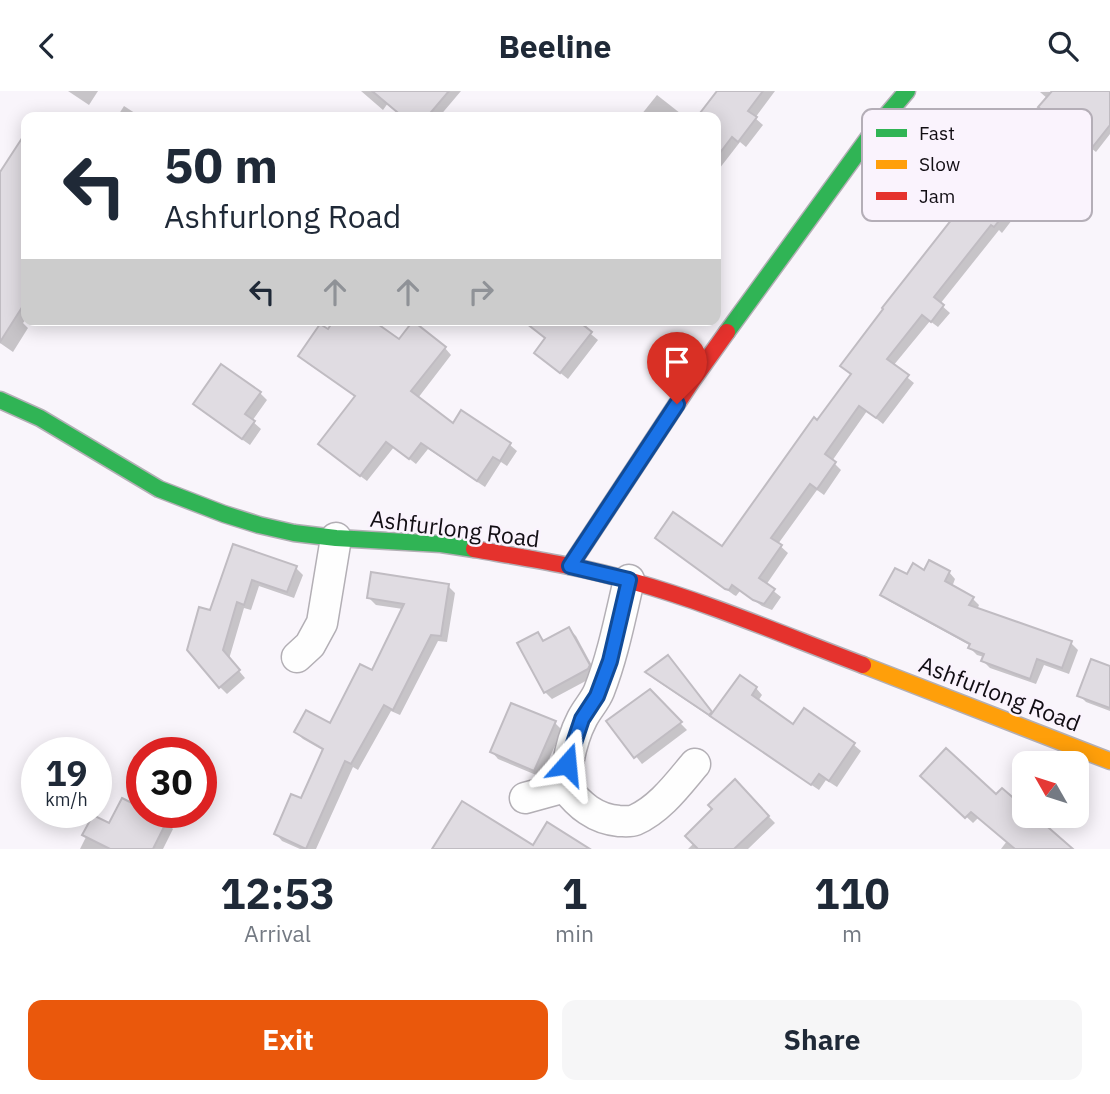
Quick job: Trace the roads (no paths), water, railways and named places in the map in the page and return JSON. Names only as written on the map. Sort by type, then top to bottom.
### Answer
[{"type":"street","points":[[892,109],[907,91]]},
{"type":"street","points":[[570,566],[699,371],[862,147]]},
{"type":"street","name":"Ashfurlong Road","points":[[0,400],[40,418],[159,489],[225,515],[294,533],[441,544],[570,566],[629,580],[687,597],[1110,761]]},
{"type":"street","points":[[297,657],[310,645],[322,623],[336,538]]},
{"type":"street","points":[[629,580],[610,661],[597,696],[582,719],[573,744],[567,764],[565,787],[577,803],[592,813],[610,820],[632,822],[650,811],[695,764]]},
{"type":"street","points":[[525,799],[565,787]]}]
